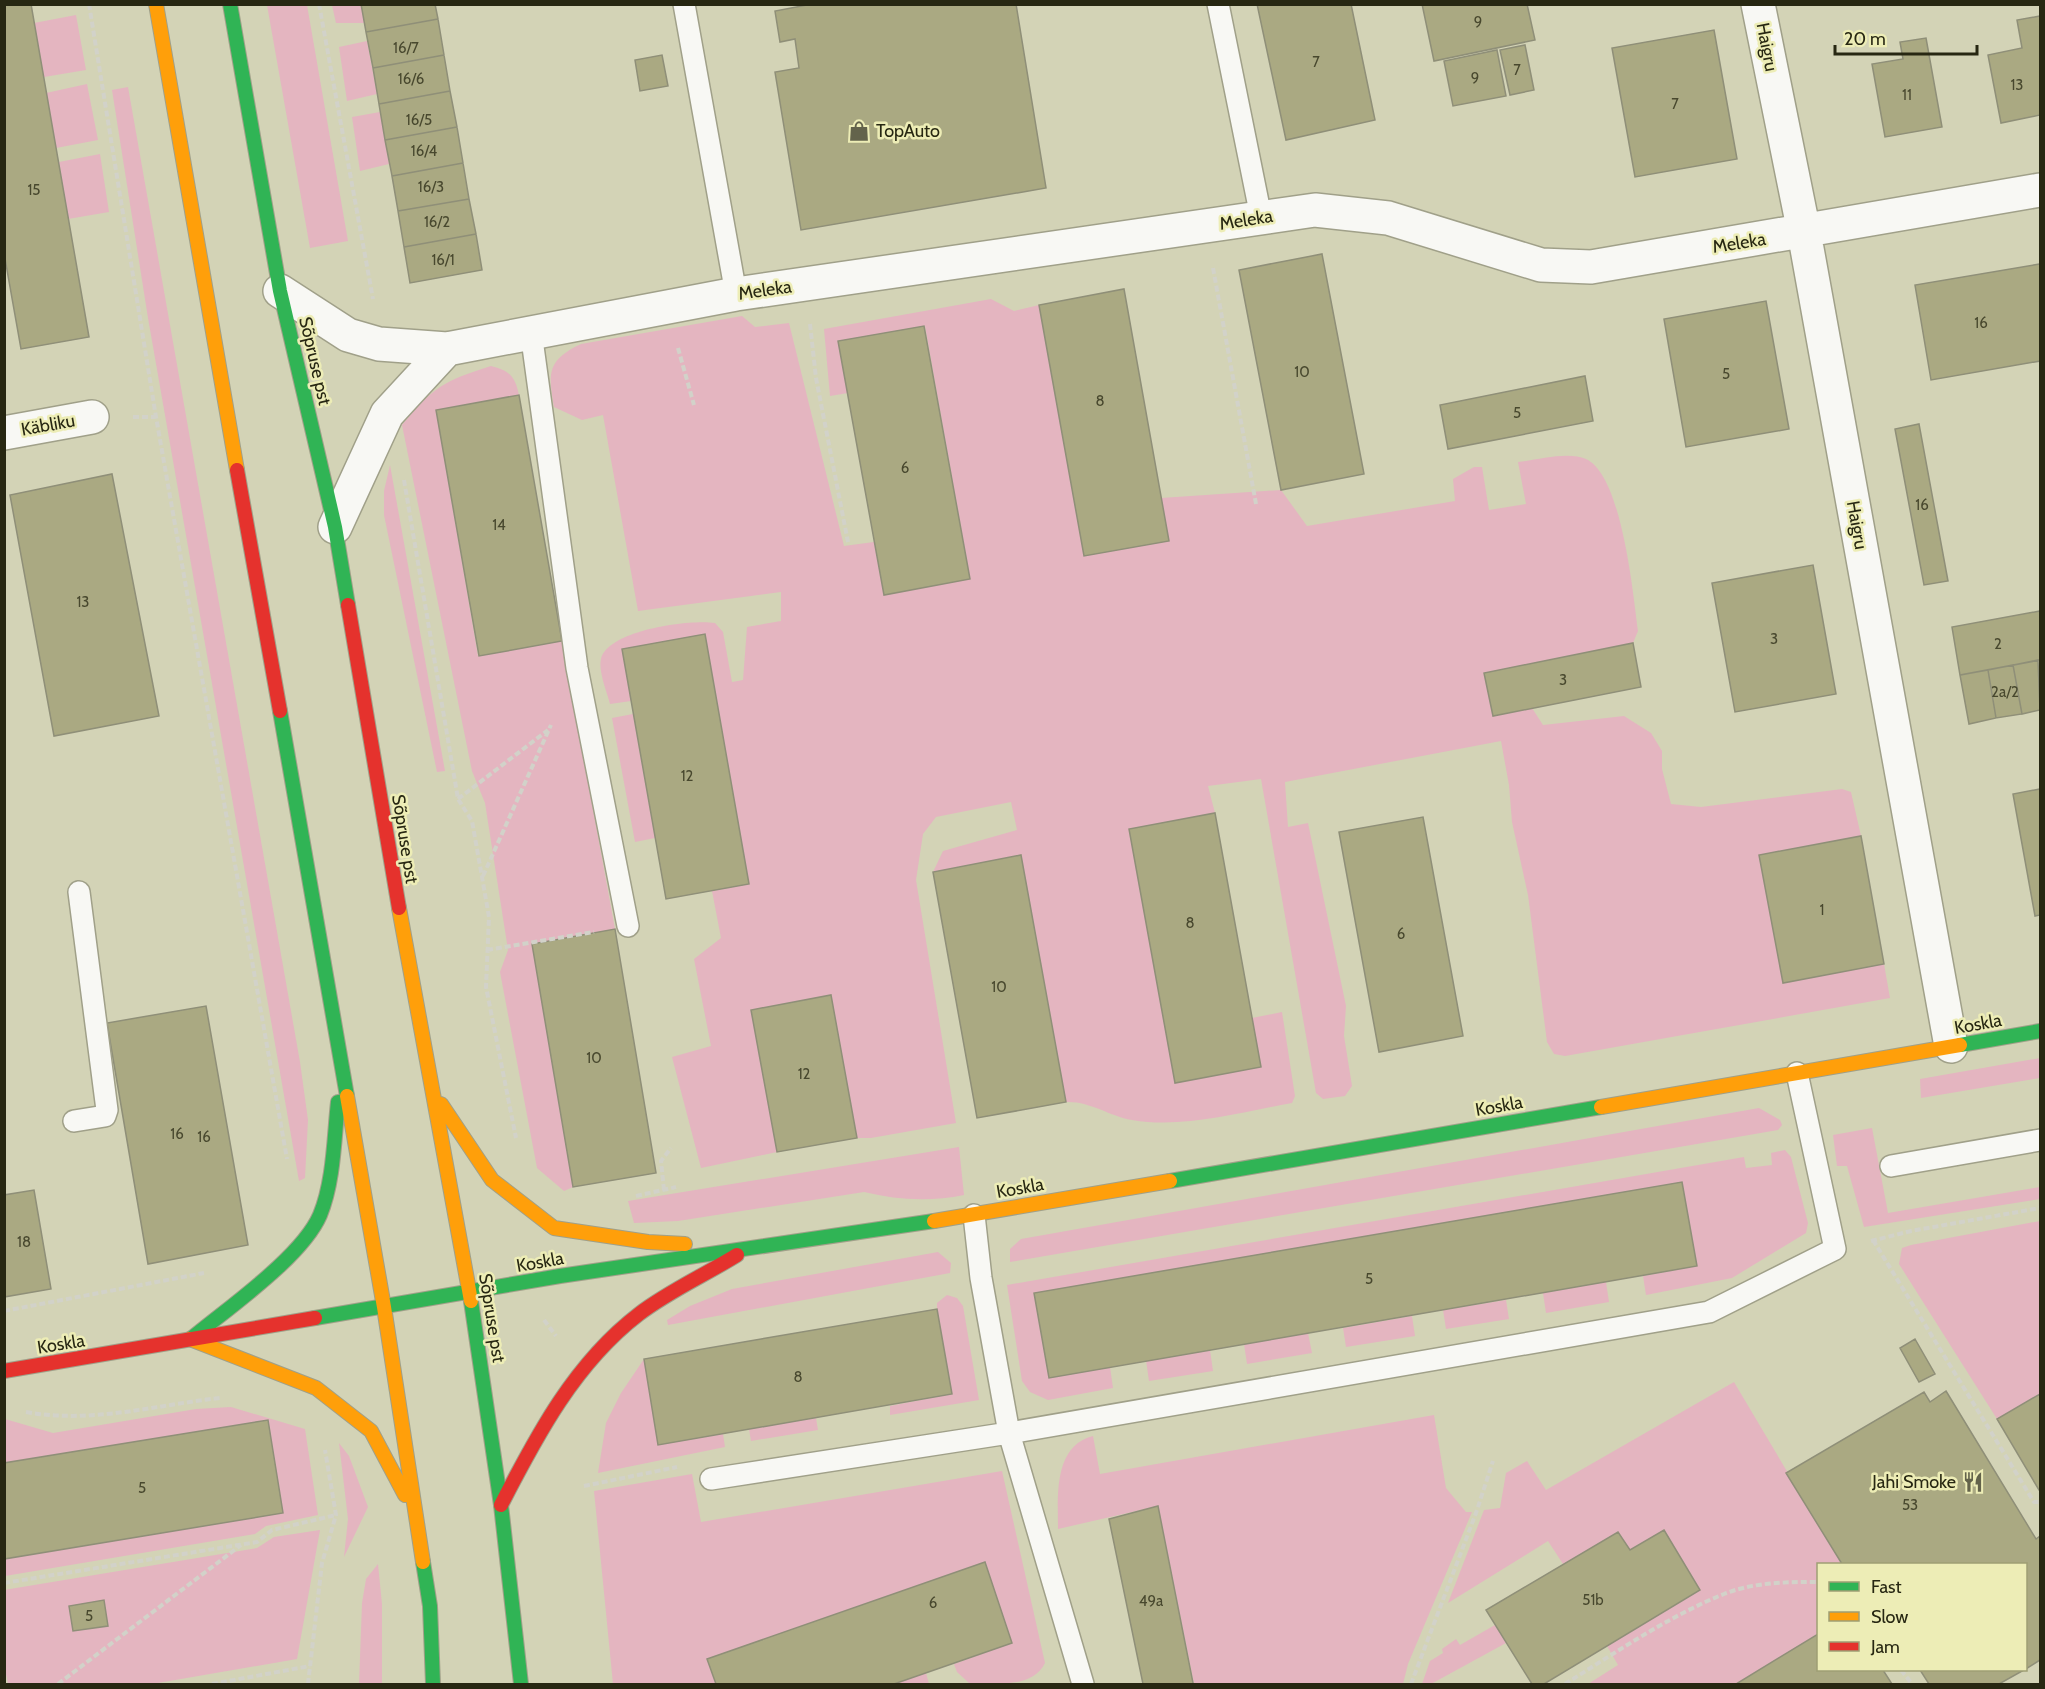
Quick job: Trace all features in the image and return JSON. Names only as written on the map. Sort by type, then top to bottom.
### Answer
[{"type":"main road","points":[[156,4],[384,1307],[430,1606],[433,1684]]},
{"type":"main road","name":"Sõpruse pst","points":[[230,4],[280,291],[335,527],[397,898],[470,1292],[501,1505],[521,1684]]},
{"type":"main road","name":"Koskla","points":[[4,1371],[750,1247],[975,1215],[2040,1031]]},
{"type":"main road","points":[[342,1067],[331,1163],[319,1217],[293,1252],[190,1339],[316,1388],[371,1431],[416,1516]]},
{"type":"main road","points":[[433,1092],[492,1180],[554,1227],[648,1242],[750,1247]]},
{"type":"main road","points":[[501,1505],[538,1433],[590,1359],[639,1314],[750,1247]]},
{"type":"street","name":"Haigru","points":[[1758,4],[1804,232],[1951,1046]]},
{"type":"street","name":"Meleka","points":[[280,291],[348,335],[379,344],[447,349],[736,294],[1315,210],[1388,218],[1540,265],[1591,267],[2040,190]]},
{"type":"street","points":[[335,527],[387,414],[447,349]]},
{"type":"street","name":"Käbliku","points":[[4,433],[92,417]]},
{"type":"lane","points":[[684,4],[736,294]]},
{"type":"lane","points":[[1218,4],[1261,217]]},
{"type":"lane","points":[[531,332],[578,668],[628,926]]},
{"type":"lane","points":[[74,1121],[100,1118],[105,1116],[107,1110],[79,892]]},
{"type":"lane","points":[[711,1479],[1009,1433],[1709,1312],[1835,1250],[1797,1073]]},
{"type":"lane","points":[[1890,1166],[2040,1140]]},
{"type":"lane","points":[[975,1215],[981,1278],[1009,1433],[1075,1682]]},
{"type":"path","points":[[88,4],[156,417],[288,1162]]},
{"type":"path","points":[[319,4],[374,301],[379,344]]},
{"type":"path","points":[[1206,226],[1256,504]]},
{"type":"path","points":[[806,284],[816,378],[848,542]]},
{"type":"path","points":[[666,307],[694,405]]},
{"type":"path","points":[[403,476],[458,799],[472,821],[489,917],[486,987],[517,1142]]},
{"type":"path","points":[[482,877],[578,668]]},
{"type":"path","points":[[458,799],[549,729]]},
{"type":"path","points":[[488,950],[628,926]]},
{"type":"path","points":[[664,1190],[661,1161],[671,1148]]},
{"type":"path","points":[[1835,1250],[1874,1240],[2040,1208]]},
{"type":"path","points":[[1874,1240],[2034,1502],[2040,1502]]},
{"type":"path","points":[[4,1311],[216,1270]]},
{"type":"path","points":[[543,1319],[557,1337]]},
{"type":"path","points":[[16,1410],[50,1417],[91,1418],[226,1397]]},
{"type":"path","points":[[308,1684],[322,1563],[336,1515],[325,1450],[319,1440]]},
{"type":"path","points":[[1411,1684],[1476,1513],[1493,1461]]},
{"type":"path","points":[[584,1486],[701,1462],[711,1479]]},
{"type":"path","points":[[4,1583],[257,1542],[272,1530],[336,1515]]},
{"type":"path","points":[[58,1684],[242,1544]]},
{"type":"path","points":[[1565,1684],[1640,1638],[1725,1594],[1776,1582],[1817,1582]]},
{"type":"path","points":[[212,1684],[310,1666]]},
{"type":"path","points":[[1902,1671],[1912,1684]]},
{"type":"shaded area","points":[[267,5],[307,5],[348,241],[310,248]]},
{"type":"shaded area","points":[[332,5],[361,5],[364,23],[336,23]]},
{"type":"shaded area","points":[[76,15],[86,70],[44,77],[34,23]]},
{"type":"shaded area","points":[[367,41],[377,94],[347,101],[339,47]]},
{"type":"shaded area","points":[[87,84],[98,140],[56,148],[46,93]]},
{"type":"shaded area","points":[[128,87],[300,1062],[308,1120],[305,1178],[299,1181],[148,318],[112,90]]},
{"type":"shaded area","points":[[380,112],[389,164],[360,171],[352,117]]},
{"type":"shaded area","points":[[100,154],[109,212],[68,219],[59,162]]},
{"type":"shaded area","points":[[991,299],[1014,311],[1039,305],[1084,556],[1169,541],[1161,498],[1281,490],[1307,526],[1455,501],[1453,479],[1474,467],[1482,467],[1489,510],[1526,504],[1518,462],[1562,456],[1586,459],[1598,469],[1609,487],[1617,511],[1629,565],[1638,631],[1633,643],[1485,673],[1493,716],[1532,708],[1543,725],[1624,716],[1651,733],[1662,751],[1662,769],[1671,804],[1701,807],[1842,789],[1851,792],[1861,836],[1760,855],[1783,982],[1884,964],[1890,998],[1565,1056],[1554,1054],[1547,1042],[1528,895],[1512,822],[1509,785],[1501,741],[1285,782],[1288,827],[1308,823],[1346,1006],[1344,1036],[1352,1086],[1345,1096],[1323,1099],[1316,1093],[1261,779],[1208,786],[1215,813],[1129,829],[1175,1083],[1261,1067],[1252,1018],[1282,1012],[1295,1096],[1292,1103],[1192,1121],[1132,1120],[1091,1106],[1066,1102],[1021,855],[933,872],[943,851],[1017,830],[1011,802],[936,817],[923,834],[916,880],[956,1123],[871,1138],[857,1138],[831,995],[751,1010],[777,1152],[701,1168],[672,1057],[711,1046],[694,959],[721,938],[712,891],[749,884],[705,635],[622,650],[631,701],[610,704],[600,664],[607,649],[634,634],[670,625],[715,623],[723,632],[732,682],[743,680],[747,627],[781,621],[781,592],[638,611],[603,415],[582,420],[554,407],[551,385],[552,369],[562,356],[581,344],[742,316],[755,327],[789,323],[844,546],[874,542],[884,595],[970,579],[925,326],[838,341],[848,393],[830,396],[824,329]]},
{"type":"shaded area","points":[[491,366],[511,375],[519,395],[436,410],[478,656],[562,641],[615,929],[573,1187],[564,1191],[537,1168],[500,972],[508,950],[485,803],[472,771],[402,425],[423,401],[441,386]]},
{"type":"shaded area","points":[[390,465],[445,771],[437,772],[384,515],[384,491]]},
{"type":"shaded area","points":[[633,714],[655,838],[635,842],[612,718]]},
{"type":"shaded area","points":[[2040,1058],[2040,1078],[1921,1098],[1920,1079]]},
{"type":"shaded area","points":[[1759,1108],[1780,1120],[1782,1125],[1778,1130],[1010,1262],[1010,1249],[1021,1239]]},
{"type":"shaded area","points":[[1872,1128],[1888,1213],[2040,1187],[2040,1199],[1864,1227],[1847,1166],[1837,1166],[1833,1135]]},
{"type":"shaded area","points":[[959,1147],[964,1195],[939,1199],[914,1199],[864,1192],[678,1221],[634,1223],[628,1201]]},
{"type":"shaded area","points":[[1785,1150],[1791,1157],[1808,1223],[1806,1233],[1732,1278],[1646,1295],[1643,1276],[1697,1266],[1682,1182],[1035,1293],[1049,1377],[1110,1367],[1113,1388],[1048,1400],[1030,1392],[1022,1381],[1007,1285],[1744,1157],[1746,1168],[1772,1165],[1771,1153]]},
{"type":"shaded area","points":[[2040,1221],[2040,1394],[1997,1419],[1899,1264],[1902,1248]]},
{"type":"shaded area","points":[[938,1252],[951,1263],[950,1273],[668,1325],[667,1320],[690,1306],[732,1289]]},
{"type":"shaded area","points":[[1606,1282],[1609,1302],[1546,1313],[1543,1293]]},
{"type":"shaded area","points":[[947,1295],[957,1298],[963,1306],[979,1400],[890,1415],[890,1406],[951,1394],[937,1309],[937,1303]]},
{"type":"shaded area","points":[[1506,1300],[1509,1319],[1446,1329],[1443,1310]]},
{"type":"shaded area","points":[[1412,1316],[1415,1336],[1346,1347],[1343,1328]]},
{"type":"shaded area","points":[[1308,1333],[1312,1353],[1247,1364],[1244,1344]]},
{"type":"shaded area","points":[[1210,1350],[1213,1371],[1149,1381],[1146,1360]]},
{"type":"shaded area","points":[[644,1359],[658,1445],[723,1434],[725,1447],[598,1473],[606,1423],[621,1393]]},
{"type":"shaded area","points":[[1734,1382],[1841,1563],[1817,1563],[1817,1635],[1736,1684],[1588,1684],[1618,1665],[1607,1646],[1699,1590],[1664,1531],[1630,1550],[1618,1532],[1563,1564],[1548,1541],[1448,1603],[1484,1510],[1500,1508],[1506,1473],[1527,1461],[1546,1490]]},
{"type":"shaded area","points":[[231,1407],[305,1429],[318,1515],[266,1526],[255,1534],[5,1576],[5,1559],[268,1420],[5,1463],[5,1419],[53,1433],[196,1409]]},
{"type":"shaded area","points":[[1434,1415],[1446,1488],[1466,1512],[1472,1512],[1408,1664],[1403,1684],[1194,1684],[1158,1506],[1058,1529],[1059,1488],[1064,1461],[1080,1442],[1093,1436],[1100,1474]]},
{"type":"shaded area","points":[[816,1418],[818,1430],[751,1441],[749,1429]]},
{"type":"shaded area","points":[[339,1443],[349,1456],[368,1507],[344,1557],[348,1519]]},
{"type":"shaded area","points":[[1002,1471],[1045,1663],[1031,1677],[1012,1683],[969,1683],[957,1672],[954,1664],[1012,1643],[984,1563],[707,1659],[716,1684],[613,1684],[594,1491],[692,1474],[701,1522]]},
{"type":"shaded area","points":[[320,1530],[297,1659],[152,1684],[8,1684],[4,1664],[4,1590],[257,1548],[274,1537]]},
{"type":"shaded area","points":[[378,1564],[382,1604],[382,1684],[359,1684],[362,1603],[366,1579]]},
{"type":"shaded area","points":[[1495,1625],[1506,1643],[1431,1684],[1422,1684],[1430,1661],[1443,1653],[1442,1649],[1456,1639],[1460,1645]]},
{"type":"shaded area","points":[[926,1673],[929,1684],[894,1684]]},
{"type":"building","points":[[4,4],[31,4],[89,337],[21,349],[4,253]]},
{"type":"building","points":[[361,4],[435,4],[438,19],[366,32]]},
{"type":"building","points":[[812,4],[1016,4],[1046,188],[801,230],[775,72],[799,68],[795,39],[780,42],[775,11]]},
{"type":"building","points":[[1257,4],[1351,4],[1375,120],[1286,140]]},
{"type":"building","points":[[1422,4],[1527,4],[1535,40],[1434,61]]},
{"type":"building","points":[[2040,16],[2040,115],[2001,123],[1988,55],[2022,48],[2017,20]]},
{"type":"building","points":[[438,19],[444,55],[373,68],[366,32]]},
{"type":"building","points":[[1714,30],[1737,159],[1635,177],[1612,48]]},
{"type":"building","points":[[1926,38],[1942,127],[1885,137],[1872,64],[1903,59],[1900,42]]},
{"type":"building","points":[[1525,45],[1534,90],[1510,95],[1500,50]]},
{"type":"building","points":[[1497,50],[1506,96],[1453,106],[1444,61]]},
{"type":"building","points":[[444,55],[450,91],[379,104],[373,68]]},
{"type":"building","points":[[662,55],[668,86],[640,91],[635,60]]},
{"type":"building","points":[[450,91],[457,127],[385,140],[379,104]]},
{"type":"building","points":[[457,127],[463,163],[392,176],[385,140]]},
{"type":"building","points":[[463,163],[469,199],[398,211],[392,176]]},
{"type":"building","points":[[469,199],[476,234],[404,247],[398,211]]},
{"type":"building","points":[[476,234],[482,270],[410,283],[404,247]]},
{"type":"building","points":[[1322,254],[1364,474],[1281,490],[1239,270]]},
{"type":"building","points":[[2040,264],[2040,361],[1931,380],[1915,285]]},
{"type":"building","points":[[1124,289],[1169,541],[1084,556],[1039,305]]},
{"type":"building","points":[[1766,301],[1789,429],[1686,447],[1664,319]]},
{"type":"building","points":[[924,326],[970,579],[884,595],[838,341]]},
{"type":"building","points":[[1585,376],[1593,421],[1448,449],[1440,405]]},
{"type":"building","points":[[519,395],[562,641],[479,656],[436,410]]},
{"type":"building","points":[[1919,424],[1948,581],[1924,585],[1895,429]]},
{"type":"building","points":[[112,474],[159,716],[54,736],[10,495]]},
{"type":"building","points":[[1813,565],[1836,694],[1735,712],[1712,583]]},
{"type":"building","points":[[2040,611],[2040,660],[1960,675],[1952,627]]},
{"type":"building","points":[[705,634],[749,884],[666,899],[622,649]]},
{"type":"building","points":[[1633,643],[1641,687],[1493,716],[1484,673]]},
{"type":"building","points":[[2038,660],[2040,710],[2022,714],[2013,665]]},
{"type":"building","points":[[2013,665],[2022,714],[1996,718],[1988,670]]},
{"type":"building","points":[[1988,670],[1996,718],[1969,724],[1960,675]]},
{"type":"building","points":[[2040,789],[2040,915],[2035,916],[2013,794]]},
{"type":"building","points":[[1215,813],[1261,1067],[1175,1083],[1129,829]]},
{"type":"building","points":[[1423,817],[1463,1036],[1379,1052],[1339,832]]},
{"type":"building","points":[[1861,836],[1884,964],[1783,983],[1759,855]]},
{"type":"building","points":[[1021,855],[1066,1102],[977,1118],[933,872]]},
{"type":"building","points":[[615,929],[656,1173],[573,1187],[532,944]]},
{"type":"building","points":[[831,995],[857,1138],[777,1152],[751,1010]]},
{"type":"building","points":[[206,1006],[248,1245],[148,1264],[107,1023]]},
{"type":"building","points":[[1682,1182],[1697,1266],[1049,1378],[1034,1293]]},
{"type":"building","points":[[34,1190],[51,1289],[4,1297],[4,1195]]},
{"type":"building","points":[[937,1309],[952,1394],[658,1445],[644,1359]]},
{"type":"building","points":[[1915,1339],[1935,1374],[1919,1382],[1900,1348]]},
{"type":"building","points":[[1946,1391],[2036,1539],[2040,1536],[2040,1660],[2027,1668],[2027,1563],[1841,1563],[1786,1473],[1924,1392],[1930,1402]]},
{"type":"building","points":[[2040,1394],[2040,1490],[2039,1490],[1997,1419]]},
{"type":"building","points":[[268,1420],[283,1513],[4,1559],[4,1463]]},
{"type":"building","points":[[1158,1506],[1194,1684],[1143,1684],[1109,1519]]},
{"type":"building","points":[[1664,1530],[1700,1590],[1544,1684],[1532,1684],[1486,1610],[1618,1532],[1630,1550]]},
{"type":"building","points":[[985,1562],[1012,1643],[894,1684],[716,1684],[707,1659]]},
{"type":"building","points":[[104,1600],[108,1626],[73,1631],[69,1606]]},
{"type":"building","points":[[1817,1635],[1817,1671],[1884,1671],[1892,1684],[1736,1684]]},
{"type":"building","points":[[1921,1671],[2022,1671],[1999,1684],[1929,1684]]},
{"type":"traffic: fast","points":[[230,4],[280,291],[335,527],[348,605]]},
{"type":"traffic: fast","points":[[280,711],[347,1096]]},
{"type":"traffic: fast","points":[[1960,1045],[2040,1031]]},
{"type":"traffic: fast","points":[[192,1338],[263,1281],[311,1231],[320,1215],[328,1188],[338,1102]]},
{"type":"traffic: fast","points":[[1170,1181],[1601,1107]]},
{"type":"traffic: fast","points":[[315,1318],[560,1276],[934,1221]]},
{"type":"traffic: fast","points":[[471,1301],[501,1505],[521,1684]]},
{"type":"traffic: fast","points":[[423,1562],[430,1606],[433,1684]]},
{"type":"traffic: slow","points":[[156,4],[237,470]]},
{"type":"traffic: slow","points":[[399,908],[471,1301]]},
{"type":"traffic: slow","points":[[1601,1107],[1960,1045]]},
{"type":"traffic: slow","points":[[347,1096],[384,1307],[423,1562]]},
{"type":"traffic: slow","points":[[441,1104],[492,1180],[554,1228],[648,1242],[685,1244]]},
{"type":"traffic: slow","points":[[934,1221],[1170,1181]]},
{"type":"traffic: slow","points":[[190,1339],[316,1388],[371,1431],[405,1495]]},
{"type":"traffic: jam","points":[[237,470],[280,711]]},
{"type":"traffic: jam","points":[[348,605],[399,908]]},
{"type":"traffic: jam","points":[[501,1505],[560,1402],[577,1378],[616,1333],[639,1314],[675,1290],[737,1255]]},
{"type":"traffic: jam","points":[[4,1371],[315,1318]]},
{"type":"place","name":"TopAuto","points":[[859,131]]},
{"type":"place","name":"Jahi Smoke","points":[[1973,1482]]}]
